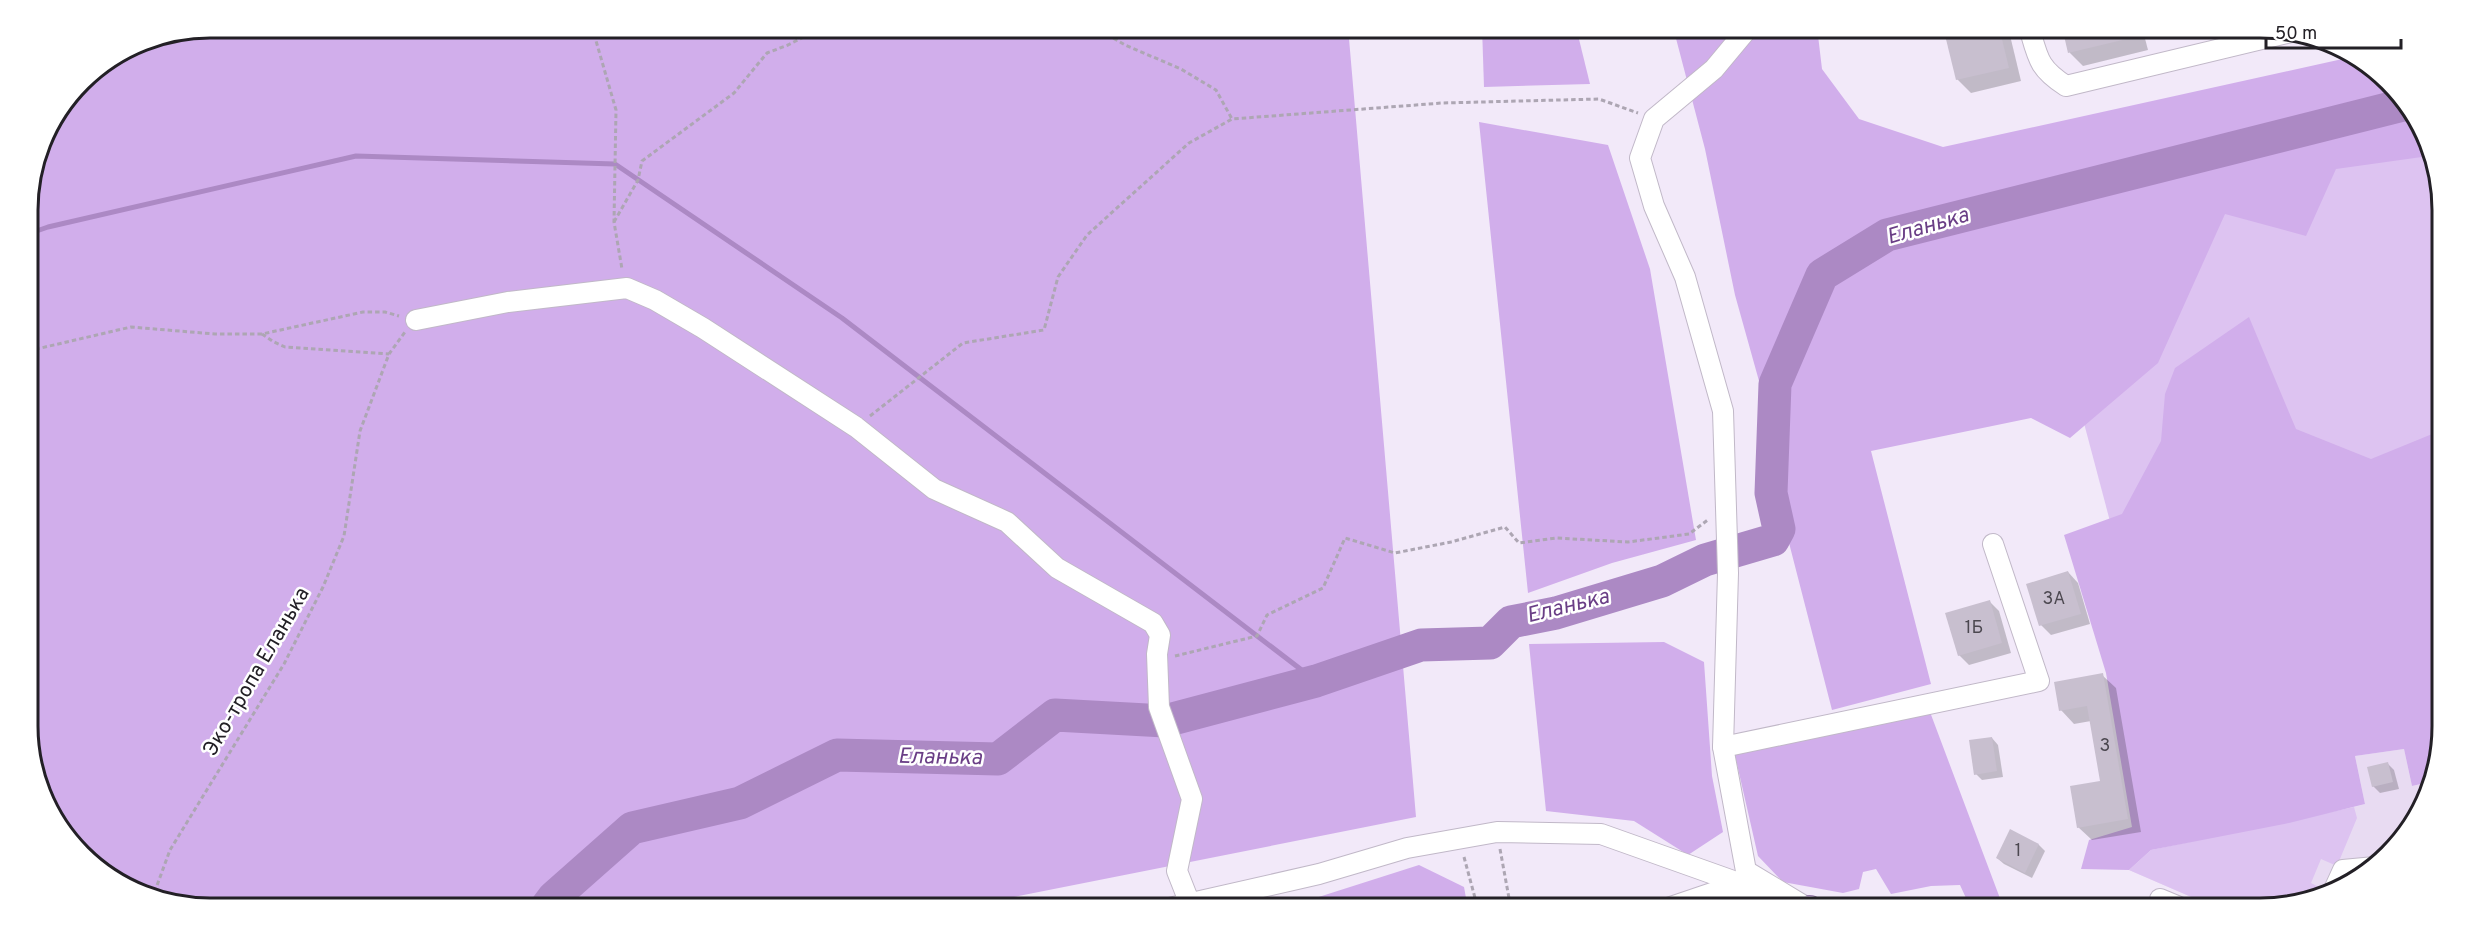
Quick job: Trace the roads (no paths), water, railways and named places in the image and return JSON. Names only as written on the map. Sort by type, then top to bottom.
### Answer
[{"type":"street","points":[[1740,38],[1714,69],[1654,119],[1640,158],[1654,206],[1685,277],[1723,411],[1728,573],[1723,747],[1746,871],[1791,898]]},
{"type":"street","points":[[2032,38],[2039,60],[2049,75],[2066,86],[2265,38]]},
{"type":"street","points":[[416,320],[508,302],[627,288],[655,300],[703,328],[856,427],[933,489],[1007,522],[1057,568],[1153,623],[1160,635],[1157,654],[1159,707],[1192,799],[1177,871],[1188,898]]},
{"type":"street","points":[[1723,747],[2039,681],[1993,544]]},
{"type":"street","points":[[1216,898],[1319,874],[1407,848],[1497,832],[1601,834],[1778,898]]},
{"type":"street","points":[[2339,879],[2343,870],[2356,869]]},
{"type":"street","points":[[1697,898],[1727,888],[1766,898]]},
{"type":"waterway","name":"Еланька","points":[[553,898],[632,828],[740,803],[837,755],[998,759],[1055,715],[1165,721],[1316,681],[1421,645],[1490,643],[1511,622],[1556,613],[1662,581],[1705,560],[1773,540],[1779,529],[1771,493],[1775,384],[1822,275],[1887,235],[2398,106]]},
{"type":"waterway","points":[[38,230],[356,156],[615,164],[842,318],[1316,681]]}]
